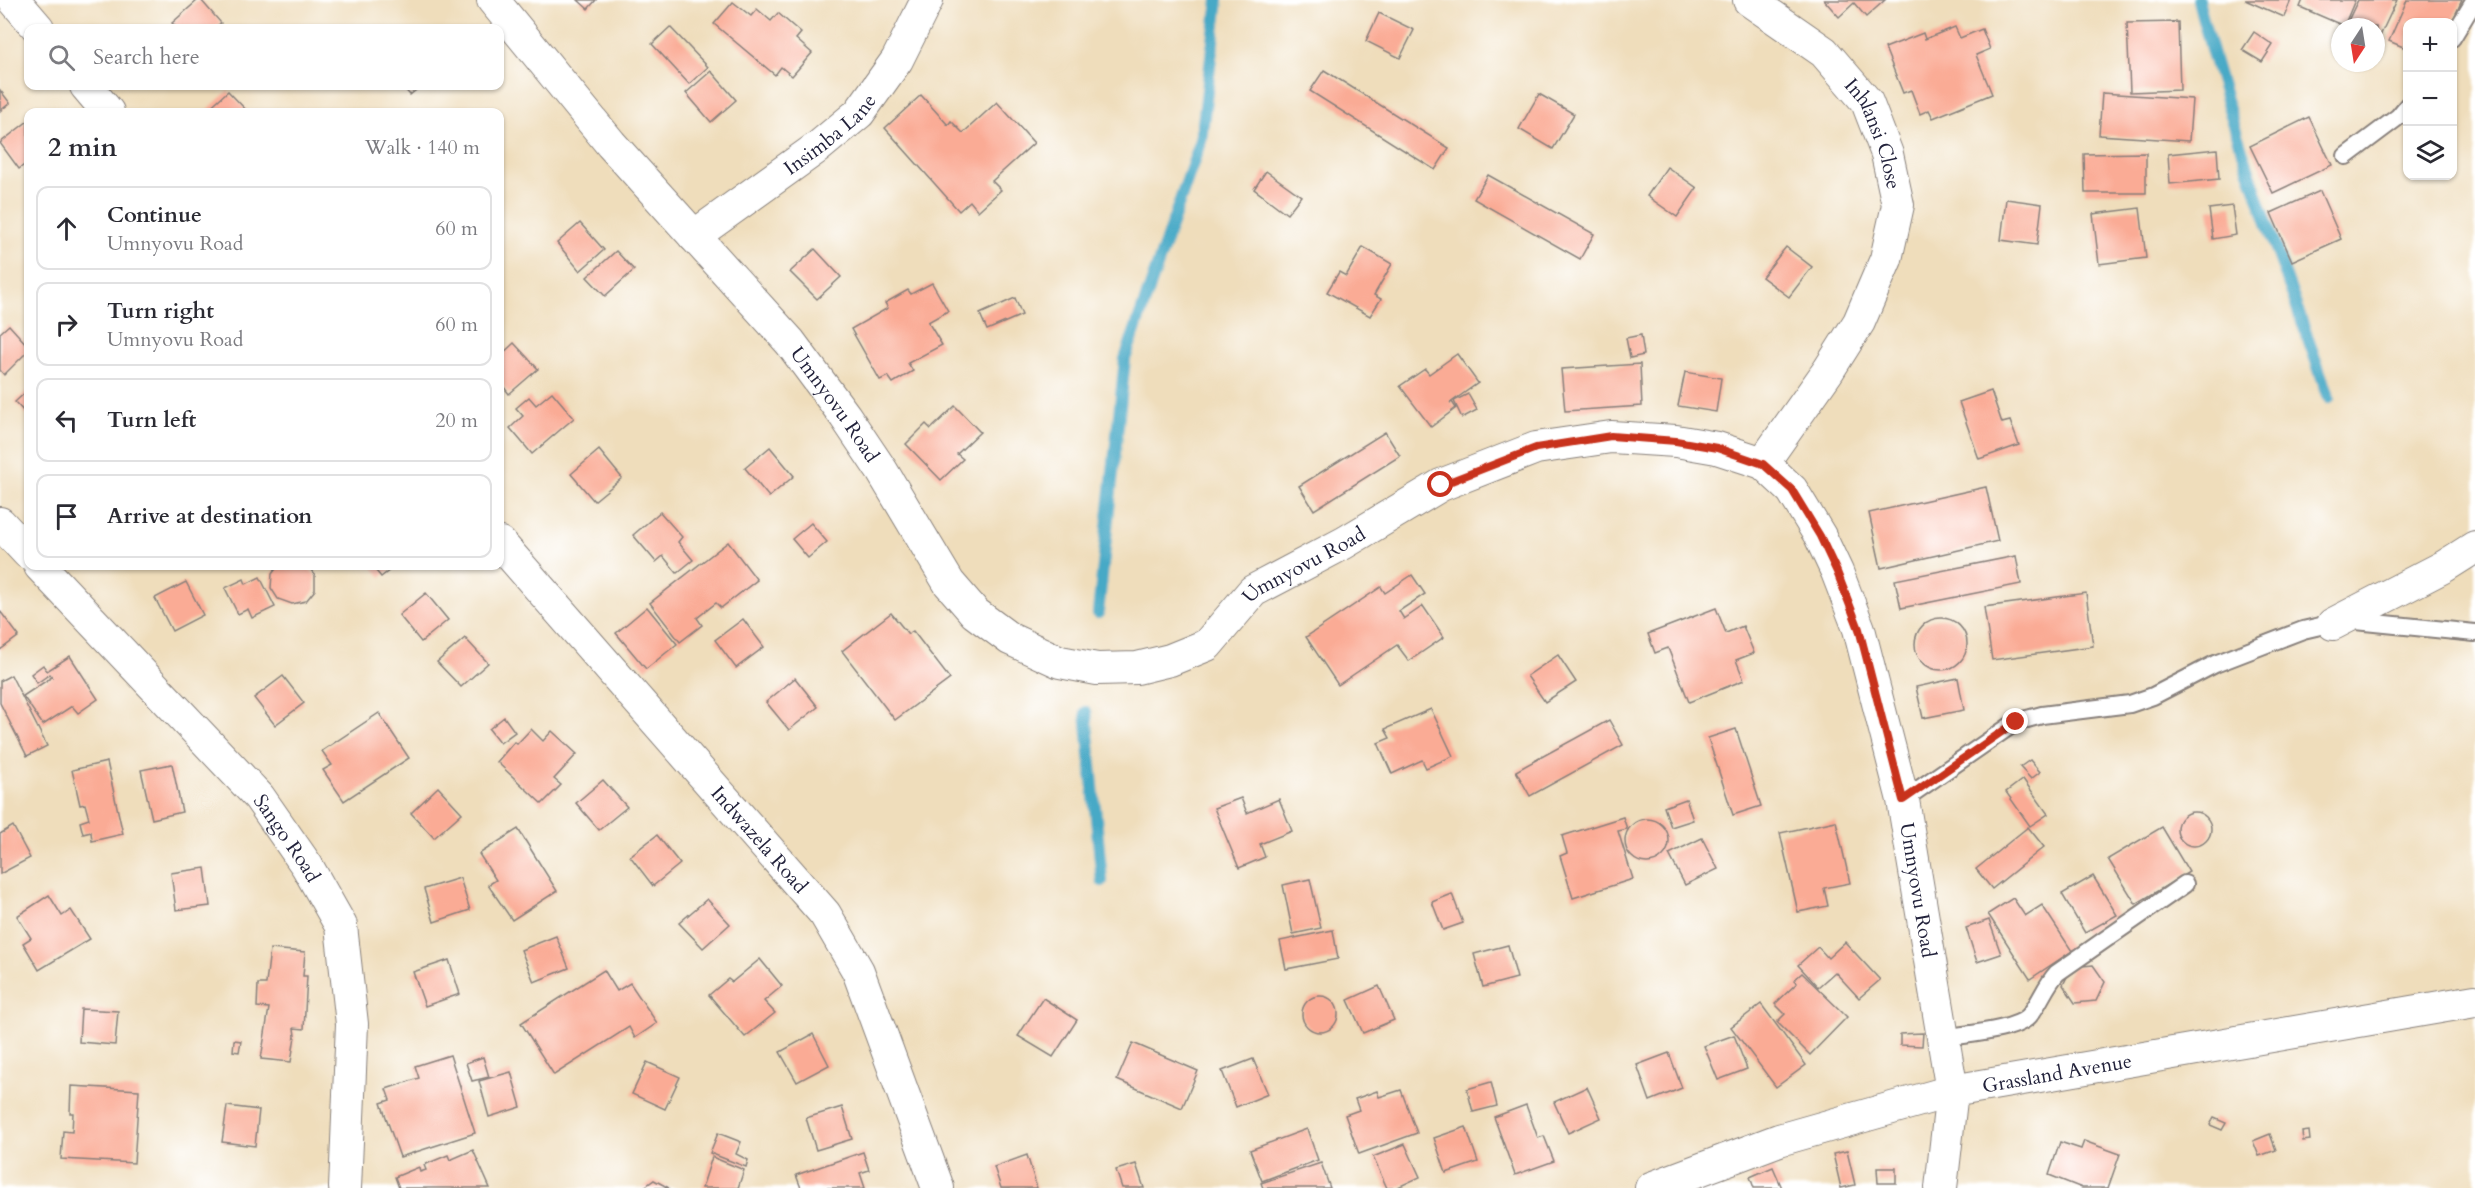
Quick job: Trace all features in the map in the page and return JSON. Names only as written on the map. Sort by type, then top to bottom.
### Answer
[{"type":"street","points":[[14,0],[35,24]]},
{"type":"street","name":"Umnyovu Road","points":[[493,0],[611,144],[790,342],[882,471],[949,583],[975,613],[1010,639],[1060,662],[1097,669],[1137,668],[1170,660],[1207,645],[1253,591],[1344,543],[1441,485],[1536,448],[1611,436],[1676,441],[1717,448],[1763,464],[1792,490],[1820,536],[1837,572],[1859,629],[1903,800],[1952,1091],[1941,1188]]},
{"type":"street","name":"Insimba Lane","points":[[694,236],[818,147],[860,113],[897,60],[927,0]]},
{"type":"street","name":"Inhlansi Close","points":[[1749,0],[1824,52],[1867,102],[1887,154],[1898,205],[1886,259],[1859,322],[1763,464]]},
{"type":"street","points":[[89,90],[105,108]]},
{"type":"street","points":[[0,523],[24,549]]},
{"type":"street","points":[[2333,624],[2445,566],[2475,547]]},
{"type":"street","name":"Indwazela Road","points":[[504,548],[825,914],[858,971],[938,1188]]},
{"type":"street","name":"Sango Road","points":[[44,570],[259,797],[307,866],[341,926],[352,1024],[345,1188]]},
{"type":"street","name":"Grassland Avenue","points":[[1651,1188],[1779,1140],[1952,1091],[2475,1001]]},
{"type":"lane","points":[[2457,30],[2475,0]]},
{"type":"lane","points":[[2346,156],[2403,111]]},
{"type":"lane","points":[[1903,800],[2016,722],[2042,715],[2130,704],[2153,696],[2216,664],[2303,630],[2346,621],[2380,622],[2475,633]]},
{"type":"lane","points":[[1943,1038],[2016,1025],[2028,1017],[2048,983],[2057,973],[2185,884]]},
{"type":"building","points":[[198,0],[201,0],[221,23],[173,24]]},
{"type":"building","points":[[578,0],[596,0],[588,9]]},
{"type":"building","points":[[1824,0],[1885,0],[1866,17],[1854,3],[1839,17]]},
{"type":"building","points":[[2245,0],[2291,0],[2284,17]]},
{"type":"building","points":[[2303,0],[2355,0],[2347,18],[2331,18],[2331,20],[2300,7]]},
{"type":"building","points":[[2358,0],[2397,0],[2385,25],[2385,18],[2349,18]]},
{"type":"building","points":[[2407,0],[2462,0],[2454,18],[2403,18],[2403,47],[2389,41]]},
{"type":"building","points":[[733,2],[751,16],[757,9],[771,21],[778,13],[801,33],[796,39],[812,53],[792,76],[781,67],[775,75],[714,24]]},
{"type":"building","points":[[1379,13],[1414,30],[1400,58],[1366,41]]},
{"type":"building","points":[[2178,22],[2180,90],[2130,92],[2127,23]]},
{"type":"building","points":[[670,27],[708,67],[689,84],[652,44]]},
{"type":"building","points":[[1955,27],[1960,38],[1982,29],[1990,49],[1976,55],[1992,94],[1933,118],[1929,110],[1920,114],[1911,90],[1903,93],[1885,48],[1923,33],[1925,39]]},
{"type":"building","points":[[2254,32],[2273,45],[2262,62],[2242,50]]},
{"type":"building","points":[[1324,70],[1449,148],[1435,170],[1310,91]]},
{"type":"building","points":[[711,71],[736,100],[711,122],[686,93]]},
{"type":"building","points":[[0,90],[10,103],[0,111]]},
{"type":"building","points":[[406,90],[416,90],[410,95]]},
{"type":"building","points":[[228,91],[244,108],[209,108]]},
{"type":"building","points":[[2102,93],[2192,99],[2189,141],[2099,135]]},
{"type":"building","points":[[1539,94],[1574,114],[1553,149],[1519,129]]},
{"type":"building","points":[[921,95],[948,125],[951,121],[963,133],[997,102],[1034,143],[992,181],[1001,190],[978,211],[970,201],[959,211],[885,128]]},
{"type":"building","points":[[2309,117],[2332,165],[2273,193],[2250,146]]},
{"type":"building","points":[[24,124],[24,165],[19,169],[0,143]]},
{"type":"building","points":[[2217,149],[2219,179],[2170,184],[2168,154]]},
{"type":"building","points":[[2146,153],[2146,193],[2085,193],[2084,154]]},
{"type":"building","points":[[1667,167],[1697,188],[1677,217],[1647,196]]},
{"type":"building","points":[[1266,171],[1301,196],[1287,214],[1254,189]]},
{"type":"building","points":[[1488,175],[1594,234],[1580,259],[1474,199]]},
{"type":"building","points":[[2320,191],[2341,239],[2292,261],[2271,213]]},
{"type":"building","points":[[2006,199],[2042,204],[2037,245],[2001,240]]},
{"type":"building","points":[[2232,206],[2236,235],[2213,239],[2209,209]]},
{"type":"building","points":[[2140,208],[2146,258],[2099,264],[2093,214]]},
{"type":"building","points":[[580,223],[604,250],[580,271],[557,243]]},
{"type":"building","points":[[1363,247],[1392,264],[1374,295],[1381,299],[1370,316],[1327,292],[1339,272],[1346,276]]},
{"type":"building","points":[[1786,247],[1812,267],[1789,297],[1762,277]]},
{"type":"building","points":[[815,249],[841,277],[817,299],[790,272]]},
{"type":"building","points":[[616,251],[634,270],[605,296],[587,277]]},
{"type":"building","points":[[932,283],[948,311],[928,322],[942,345],[908,363],[913,371],[893,383],[888,376],[880,380],[851,329],[888,308],[885,303],[908,290],[911,294]]},
{"type":"building","points":[[1015,298],[1022,315],[987,330],[980,314]]},
{"type":"building","points":[[9,325],[24,342],[24,355],[4,375],[0,370],[0,333]]},
{"type":"building","points":[[1641,335],[1644,355],[1630,358],[1626,338]]},
{"type":"building","points":[[514,343],[538,369],[509,394],[504,387],[504,352]]},
{"type":"building","points":[[1457,354],[1478,383],[1450,403],[1452,402],[1456,408],[1431,427],[1400,386],[1425,369],[1429,374]]},
{"type":"building","points":[[1640,364],[1642,406],[1565,411],[1561,369]]},
{"type":"building","points":[[1685,372],[1721,378],[1716,412],[1678,406]]},
{"type":"building","points":[[1991,391],[2002,423],[2010,421],[2019,445],[1979,459],[1959,402]]},
{"type":"building","points":[[552,392],[574,418],[532,454],[510,428],[523,416],[516,408],[529,397],[536,405]]},
{"type":"building","points":[[24,394],[24,412],[15,402]]},
{"type":"building","points":[[1468,394],[1477,410],[1462,418],[1454,401]]},
{"type":"building","points":[[955,406],[980,432],[957,454],[963,459],[941,480],[906,444],[926,424],[931,429]]},
{"type":"building","points":[[1385,432],[1400,456],[1314,510],[1299,486]]},
{"type":"building","points":[[770,447],[794,476],[769,497],[745,468]]},
{"type":"building","points":[[599,450],[622,478],[594,501],[571,474]]},
{"type":"building","points":[[1986,487],[1998,541],[1881,568],[1869,513]]},
{"type":"building","points":[[660,512],[682,537],[678,542],[693,560],[677,573],[663,556],[656,562],[633,535]]},
{"type":"building","points":[[811,523],[827,542],[808,558],[792,539]]},
{"type":"building","points":[[728,542],[757,580],[721,608],[716,603],[697,618],[702,625],[680,642],[650,603]]},
{"type":"building","points":[[2016,556],[2021,584],[1901,608],[1895,580]]},
{"type":"building","points":[[275,570],[311,570],[315,575],[315,590],[306,601],[292,604],[278,599],[271,588],[272,574]]},
{"type":"building","points":[[375,570],[390,570],[381,577]]},
{"type":"building","points":[[1412,575],[1425,594],[1399,611],[1404,619],[1423,606],[1444,637],[1409,661],[1397,645],[1338,685],[1306,637],[1381,587],[1385,593]]},
{"type":"building","points":[[260,577],[275,607],[252,618],[248,609],[238,614],[225,588],[244,579],[246,584]]},
{"type":"building","points":[[186,582],[203,615],[172,631],[155,598]]},
{"type":"building","points":[[426,593],[448,620],[421,642],[399,615]]},
{"type":"building","points":[[2086,593],[2093,646],[1992,660],[1984,607]]},
{"type":"building","points":[[647,607],[677,644],[646,669],[616,633]]},
{"type":"building","points":[[1716,608],[1726,633],[1743,626],[1754,653],[1736,660],[1744,680],[1689,702],[1668,648],[1655,653],[1648,634]]},
{"type":"building","points":[[0,611],[19,636],[0,650]]},
{"type":"building","points":[[891,613],[908,634],[913,631],[950,679],[895,720],[842,651]]},
{"type":"building","points":[[1936,618],[1946,618],[1960,625],[1967,644],[1960,663],[1946,670],[1936,670],[1926,666],[1919,659],[1915,649],[1915,639],[1919,629],[1926,622]]},
{"type":"building","points":[[743,619],[764,647],[736,668],[715,640]]},
{"type":"building","points":[[465,638],[488,663],[461,687],[437,662]]},
{"type":"building","points":[[1558,655],[1576,682],[1545,702],[1527,676]]},
{"type":"building","points":[[70,656],[98,699],[78,713],[72,706],[43,725],[23,696],[52,677],[50,674],[37,683],[31,674],[43,665],[47,671]]},
{"type":"building","points":[[11,675],[47,746],[27,756],[0,703],[0,681]]},
{"type":"building","points":[[283,676],[304,703],[275,725],[254,698]]},
{"type":"building","points":[[795,678],[818,707],[789,730],[766,702]]},
{"type":"building","points":[[1958,678],[1964,710],[1923,718],[1916,687]]},
{"type":"building","points":[[1431,709],[1453,756],[1426,768],[1422,760],[1392,774],[1378,743],[1390,738],[1385,729]]},
{"type":"building","points":[[379,713],[409,758],[344,801],[323,770],[332,765],[322,751]]},
{"type":"building","points":[[504,717],[515,732],[500,743],[489,729]]},
{"type":"building","points":[[1609,720],[1623,745],[1530,796],[1516,771]]},
{"type":"building","points":[[531,729],[543,741],[552,731],[577,754],[554,779],[561,785],[542,804],[497,762],[514,742],[517,744]]},
{"type":"building","points":[[1736,729],[1761,806],[1733,815],[1708,738]]},
{"type":"building","points":[[2030,760],[2040,772],[2031,779],[2020,767]]},
{"type":"building","points":[[107,762],[123,834],[92,841],[91,832],[83,834],[80,822],[89,819],[85,804],[80,805],[72,770]]},
{"type":"building","points":[[172,764],[182,812],[152,819],[141,770]]},
{"type":"building","points":[[2023,779],[2048,814],[2030,826],[2006,792]]},
{"type":"building","points":[[603,780],[627,807],[599,830],[576,803]]},
{"type":"building","points":[[438,787],[462,813],[434,838],[411,813]]},
{"type":"building","points":[[1241,798],[1247,813],[1279,799],[1292,831],[1260,844],[1265,857],[1239,868],[1214,808]]},
{"type":"building","points":[[1686,799],[1693,820],[1671,827],[1664,807]]},
{"type":"building","points":[[2194,812],[2206,817],[2211,829],[2206,841],[2194,846],[2182,841],[2177,829],[2182,817]]},
{"type":"building","points":[[1623,817],[1627,829],[1618,831],[1633,879],[1573,898],[1560,856],[1567,853],[1562,836]]},
{"type":"building","points":[[1647,819],[1663,825],[1669,841],[1663,857],[1647,863],[1631,857],[1625,841],[1631,825]]},
{"type":"building","points":[[1836,821],[1850,883],[1824,888],[1828,906],[1798,912],[1780,833]]},
{"type":"building","points":[[13,826],[30,858],[0,874],[0,834]]},
{"type":"building","points":[[2028,827],[2044,847],[1992,889],[1976,869]]},
{"type":"building","points":[[2162,827],[2189,872],[2136,904],[2108,859]]},
{"type":"building","points":[[518,829],[557,891],[512,920],[488,885],[496,880],[479,854]]},
{"type":"building","points":[[657,835],[680,864],[653,886],[630,856]]},
{"type":"building","points":[[1702,838],[1718,869],[1685,885],[1669,854]]},
{"type":"building","points":[[205,868],[210,906],[176,910],[171,873]]},
{"type":"building","points":[[2093,876],[2117,915],[2085,933],[2062,894]]},
{"type":"building","points":[[460,878],[470,910],[434,922],[424,889]]},
{"type":"building","points":[[1310,879],[1321,928],[1293,934],[1283,885]]},
{"type":"building","points":[[1452,894],[1463,923],[1443,930],[1432,902]]},
{"type":"building","points":[[49,895],[62,916],[71,910],[90,939],[39,970],[23,943],[31,938],[17,916]]},
{"type":"building","points":[[2013,898],[2025,916],[2042,905],[2072,951],[2030,979],[1988,914]]},
{"type":"building","points":[[707,899],[730,924],[703,948],[679,923]]},
{"type":"building","points":[[1989,920],[2001,954],[1977,962],[1966,928]]},
{"type":"building","points":[[1333,930],[1338,959],[1286,969],[1280,941]]},
{"type":"building","points":[[556,936],[569,968],[534,982],[521,950]]},
{"type":"building","points":[[1845,942],[1880,980],[1859,998],[1835,972],[1818,987],[1798,965],[1818,947],[1828,958]]},
{"type":"building","points":[[1508,945],[1517,978],[1483,987],[1474,954]]},
{"type":"building","points":[[270,949],[305,952],[303,976],[307,976],[304,1029],[294,1028],[291,1062],[261,1059],[269,1008],[257,1007],[258,984],[266,984]]},
{"type":"building","points":[[760,959],[782,986],[764,1001],[775,1013],[745,1037],[709,995],[728,979],[732,982]]},
{"type":"building","points":[[449,960],[460,994],[425,1006],[413,972]]},
{"type":"building","points":[[2093,965],[2105,982],[2096,1001],[2075,1003],[2063,985],[2072,967]]},
{"type":"building","points":[[604,970],[617,991],[630,983],[657,1023],[635,1038],[629,1027],[554,1075],[521,1023]]},
{"type":"building","points":[[1802,973],[1847,1017],[1810,1055],[1777,1022],[1785,1014],[1775,1004],[1797,983],[1794,980]]},
{"type":"building","points":[[1379,986],[1394,1020],[1363,1033],[1348,1000]]},
{"type":"building","points":[[1320,996],[1333,1001],[1338,1014],[1333,1027],[1320,1032],[1307,1027],[1302,1014],[1307,1001]]},
{"type":"building","points":[[1043,998],[1077,1020],[1053,1057],[1018,1036]]},
{"type":"building","points":[[1761,1004],[1806,1065],[1776,1087],[1731,1027]]},
{"type":"building","points":[[81,1009],[118,1011],[115,1045],[79,1042]]},
{"type":"building","points":[[1923,1033],[1922,1046],[1900,1045],[1900,1034]]},
{"type":"building","points":[[813,1034],[829,1065],[797,1082],[780,1052]]},
{"type":"building","points":[[1734,1035],[1747,1069],[1718,1080],[1704,1046]]},
{"type":"building","points":[[234,1040],[241,1041],[239,1052],[233,1051]]},
{"type":"building","points":[[1133,1043],[1198,1071],[1182,1108],[1117,1080]]},
{"type":"building","points":[[1669,1053],[1682,1088],[1650,1101],[1637,1065]]},
{"type":"building","points":[[450,1055],[475,1133],[400,1157],[381,1103],[390,1100],[386,1089],[419,1078],[415,1066]]},
{"type":"building","points":[[483,1057],[489,1077],[472,1081],[466,1063]]},
{"type":"building","points":[[1253,1059],[1268,1094],[1236,1107],[1222,1071]]},
{"type":"building","points":[[647,1062],[680,1077],[665,1109],[632,1094]]},
{"type":"building","points":[[511,1072],[521,1107],[489,1117],[479,1081]]},
{"type":"building","points":[[1491,1082],[1497,1106],[1473,1112],[1467,1089]]},
{"type":"building","points":[[71,1086],[139,1090],[134,1163],[61,1159],[63,1131],[72,1132]]},
{"type":"building","points":[[1587,1087],[1601,1118],[1568,1133],[1554,1102]]},
{"type":"building","points":[[1401,1090],[1417,1133],[1359,1154],[1345,1115],[1359,1110],[1355,1099],[1377,1091],[1379,1097]]},
{"type":"building","points":[[1526,1105],[1538,1138],[1544,1136],[1554,1161],[1515,1175],[1494,1117]]},
{"type":"building","points":[[227,1106],[259,1110],[255,1146],[222,1142]]},
{"type":"building","points":[[842,1107],[852,1139],[816,1150],[806,1118]]},
{"type":"building","points":[[2214,1118],[2226,1123],[2222,1130],[2210,1125]]},
{"type":"building","points":[[1466,1127],[1478,1162],[1446,1173],[1434,1138]]},
{"type":"building","points":[[1307,1129],[1318,1160],[1262,1181],[1250,1150]]},
{"type":"building","points":[[2309,1131],[2310,1140],[2303,1141],[2302,1132]]},
{"type":"building","points":[[718,1133],[741,1142],[736,1154],[748,1160],[746,1167],[710,1153]]},
{"type":"building","points":[[2270,1134],[2276,1150],[2259,1156],[2253,1141]]},
{"type":"building","points":[[2084,1141],[2120,1154],[2108,1188],[2082,1188],[2049,1175],[2060,1142],[2081,1149]]},
{"type":"building","points":[[1405,1144],[1420,1177],[1396,1188],[1387,1188],[1373,1157]]},
{"type":"building","points":[[473,1150],[490,1188],[399,1188],[395,1177],[419,1167],[420,1172],[426,1170],[424,1165],[448,1155],[450,1160]]},
{"type":"building","points":[[1847,1151],[1855,1185],[1841,1188],[1833,1154]]},
{"type":"building","points":[[863,1152],[869,1170],[860,1173],[865,1188],[801,1188],[796,1175]]},
{"type":"building","points":[[1027,1155],[1037,1188],[1001,1188],[994,1167]]},
{"type":"building","points":[[712,1157],[744,1170],[738,1188],[702,1188]]},
{"type":"building","points":[[1321,1163],[1330,1188],[1263,1188],[1261,1183]]},
{"type":"building","points":[[1136,1164],[1144,1188],[1122,1188],[1116,1170]]},
{"type":"building","points":[[1773,1167],[1782,1188],[1754,1188],[1750,1177]]},
{"type":"building","points":[[1877,1168],[1896,1168],[1896,1183],[1878,1183]]},
{"type":"building","points":[[654,1180],[669,1188],[643,1188]]},
{"type":"waterway","points":[[1098,613],[1125,359],[1201,140],[1218,0]]},
{"type":"waterway","points":[[2198,0],[2242,150],[2329,398]]},
{"type":"waterway","points":[[1086,712],[1102,881]]},
{"type":"route","points":[[1441,485],[1536,448],[1611,436],[1676,441],[1717,448],[1763,464],[1792,490],[1820,536],[1837,572],[1859,629],[1903,800],[2016,722]]}]
